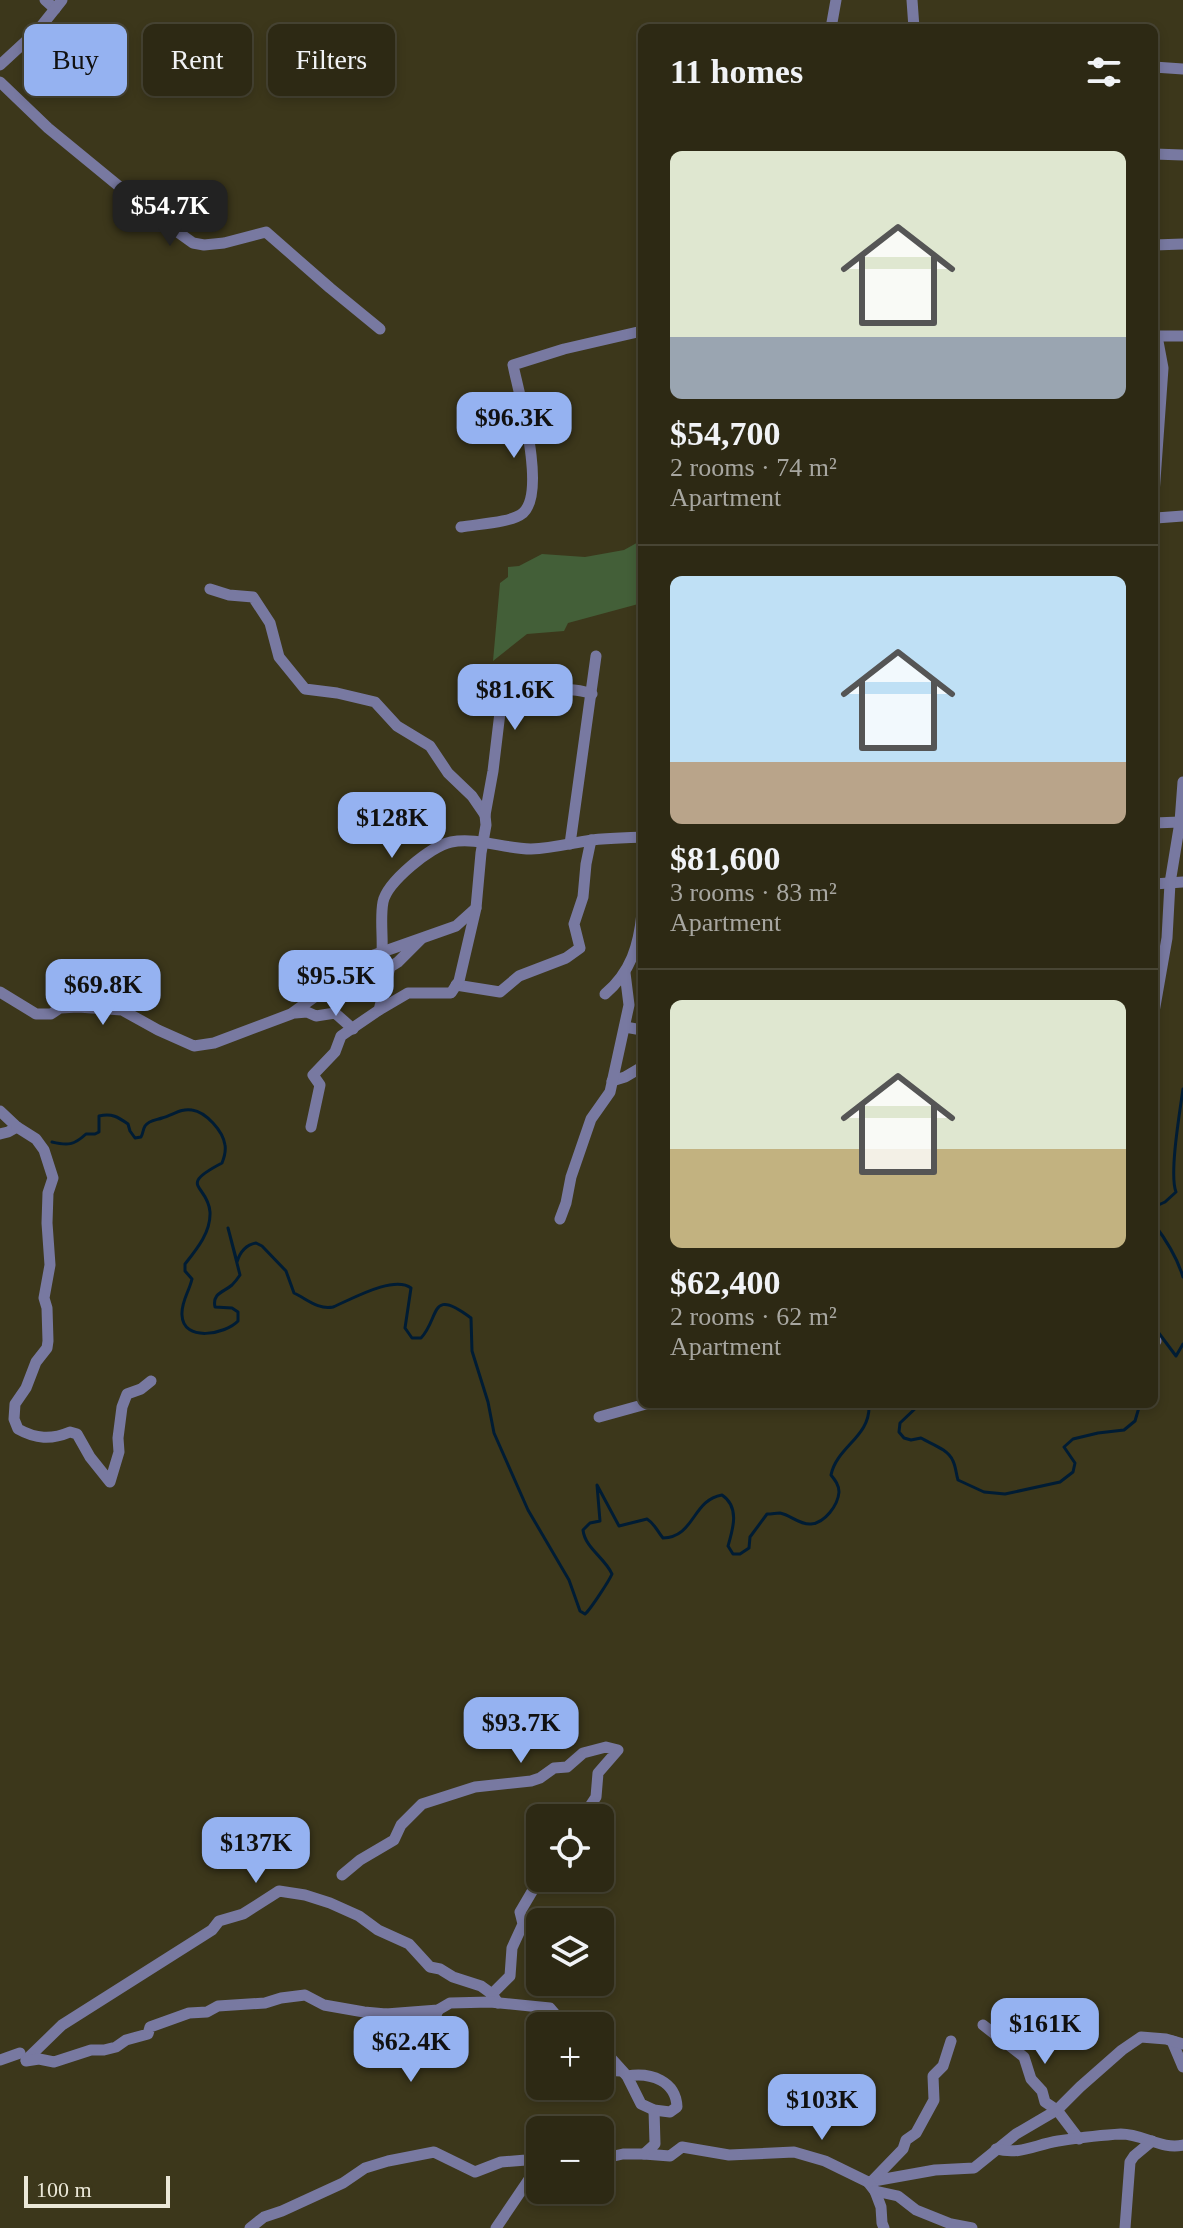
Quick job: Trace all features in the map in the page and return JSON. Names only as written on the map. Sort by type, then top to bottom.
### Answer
[{"type":"street","points":[[0,65],[29,39],[58,4],[45,0]]},
{"type":"street","points":[[832,24],[836,0]]},
{"type":"street","points":[[912,0],[914,24]]},
{"type":"street","points":[[1158,67],[1183,69]]},
{"type":"street","points":[[0,82],[48,128],[193,243],[224,243],[266,232],[380,329]]},
{"type":"street","points":[[1158,154],[1183,155]]},
{"type":"street","points":[[1158,245],[1183,244]]},
{"type":"street","points":[[461,527],[513,518],[529,505],[531,455],[513,365],[564,349],[638,332]]},
{"type":"street","points":[[1158,336],[1183,336]]},
{"type":"street","points":[[1158,345],[1163,379],[1158,443]]},
{"type":"street","points":[[1158,518],[1183,516]]},
{"type":"street","points":[[210,589],[229,595],[253,597],[270,623],[279,657],[305,689],[375,702],[397,726],[430,746],[448,773],[472,796],[485,815]]},
{"type":"street","points":[[570,844],[596,656]]},
{"type":"street","points":[[311,1127],[320,1085],[313,1075],[335,1052],[341,1036],[408,993],[451,993],[456,985],[476,908],[501,704],[531,687],[583,689],[592,694]]},
{"type":"street","points":[[1158,989],[1167,938],[1170,883],[1183,782]]},
{"type":"street","points":[[1158,823],[1180,822]]},
{"type":"street","points":[[382,952],[383,900],[393,883],[413,863],[450,842],[482,842],[513,849],[559,848],[591,840],[638,837]]},
{"type":"street","points":[[456,985],[500,992],[519,976],[566,958],[580,948],[574,924],[583,897],[591,840]]},
{"type":"street","points":[[1158,884],[1183,882]]},
{"type":"street","points":[[291,1014],[371,956],[456,926],[476,908]]},
{"type":"street","points":[[379,1010],[390,967],[422,939]]},
{"type":"street","points":[[605,994],[625,973],[638,939]]},
{"type":"street","points":[[560,1219],[591,1119],[610,1092],[629,1005],[625,973]]},
{"type":"street","points":[[0,992],[36,1014],[51,1014],[60,1008],[78,1007],[122,1010],[194,1046],[214,1043],[291,1014],[307,1012],[316,1016],[335,1013],[353,1029]]},
{"type":"street","points":[[625,1027],[638,1029]]},
{"type":"street","points":[[612,1081],[638,1069]]},
{"type":"street","points":[[0,1111],[36,1139],[44,1150],[53,1178],[48,1193],[50,1265],[44,1298],[48,1341],[15,1404],[14,1419],[18,1429],[48,1439],[70,1432],[77,1434],[110,1482],[119,1452],[122,1407],[127,1394],[151,1381]]},
{"type":"street","points":[[0,1134],[17,1127]]},
{"type":"street","points":[[599,1417],[638,1406]]},
{"type":"street","points":[[342,1875],[394,1840],[401,1825],[422,1804],[475,1787],[531,1781],[554,1768],[567,1767],[583,1753],[606,1747],[622,1748],[598,1773],[596,1797],[591,1804]]},
{"type":"street","points":[[493,2000],[481,1986],[430,1967],[409,1944],[378,1930],[359,1916],[305,1895],[279,1891],[243,1914],[219,1921],[212,1930],[81,2012],[62,2025],[26,2061],[39,2059],[54,2062],[91,2050],[116,2047],[126,2040],[148,2034],[150,2027],[189,2013],[207,2012],[218,2006],[265,2003],[305,1995],[324,2005],[386,2014],[438,2010],[450,2003],[493,2000],[550,2008],[553,2012]]},
{"type":"street","points":[[493,2000],[510,1976],[512,1948],[523,1924],[520,1912],[532,1892]]},
{"type":"street","points":[[386,2014],[391,2031],[399,2037],[408,2066],[425,2047],[438,2010]]},
{"type":"street","points":[[983,2025],[1024,2057],[1031,2079],[1042,2091],[1045,2102],[1057,2110],[1079,2139]]},
{"type":"street","points":[[872,2184],[935,2170],[974,2168],[1016,2134],[1057,2110],[1122,2050],[1141,2037],[1179,2043],[1183,2067]]},
{"type":"street","points":[[872,2184],[903,2149],[906,2140],[916,2133],[934,2100],[933,2076],[943,2066],[951,2041]]},
{"type":"street","points":[[0,2060],[20,2053]]},
{"type":"street","points":[[614,2062],[624,2074],[641,2104],[670,2112],[677,2107],[677,2098],[668,2083],[654,2077],[624,2074],[614,2072]]},
{"type":"street","points":[[644,2154],[655,2144],[654,2110]]},
{"type":"street","points":[[996,2149],[1013,2153],[1055,2141],[1131,2134],[1172,2147],[1183,2145]]},
{"type":"street","points":[[1125,2228],[1130,2162],[1152,2141]]},
{"type":"street","points":[[614,2156],[670,2156],[682,2147],[729,2155],[794,2152],[825,2161],[898,2196],[916,2210],[951,2224],[972,2228]]},
{"type":"street","points":[[250,2228],[264,2217],[343,2183],[365,2168],[388,2161],[434,2152],[475,2172],[501,2162],[526,2160]]},
{"type":"street","points":[[496,2228],[526,2184]]},
{"type":"street","points":[[872,2184],[881,2207],[884,2228]]},
{"type":"green space","points":[[638,542],[638,604],[568,623],[564,631],[527,634],[493,661],[500,583],[508,577],[508,567],[519,566],[542,554],[585,557],[624,550]]},
{"type":"waterway","points":[[1158,1205],[1176,1192],[1174,1157],[1183,1089]]},
{"type":"waterway","points":[[52,1142],[70,1144],[86,1134],[99,1132],[99,1116],[104,1115],[115,1116],[128,1124],[135,1138],[141,1137],[149,1122],[184,1110],[203,1114],[217,1128],[225,1145],[223,1161],[197,1182],[208,1203],[210,1219],[202,1240],[185,1264],[185,1271],[192,1279],[182,1310],[184,1324],[189,1330],[215,1332],[238,1321],[238,1312],[232,1308],[215,1307],[217,1296],[240,1275],[228,1228],[237,1262],[241,1252],[249,1245],[256,1243],[262,1246],[286,1271],[294,1293],[317,1305],[333,1307],[394,1284],[411,1288],[405,1328],[412,1338],[421,1338],[437,1308],[442,1305],[458,1309],[471,1318],[472,1351],[494,1433],[528,1510],[569,1580],[580,1611],[585,1614],[612,1574],[587,1542],[583,1530],[590,1523],[600,1521],[597,1485],[619,1526],[647,1519],[663,1538],[682,1532],[705,1504],[722,1495],[733,1512],[728,1546],[733,1554],[740,1554],[749,1548],[750,1537],[767,1514],[780,1513],[811,1524],[830,1512],[839,1492],[831,1475],[834,1465],[865,1425],[869,1408]]},
{"type":"waterway","points":[[1158,1230],[1171,1249],[1183,1277]]},
{"type":"waterway","points":[[1158,1332],[1176,1356],[1183,1344]]},
{"type":"waterway","points":[[916,1408],[900,1423],[899,1432],[904,1438],[921,1438],[943,1450],[951,1457],[958,1480],[984,1492],[1005,1494],[1060,1482],[1073,1472],[1075,1463],[1064,1447],[1073,1439],[1124,1430],[1135,1421],[1139,1408]]}]
